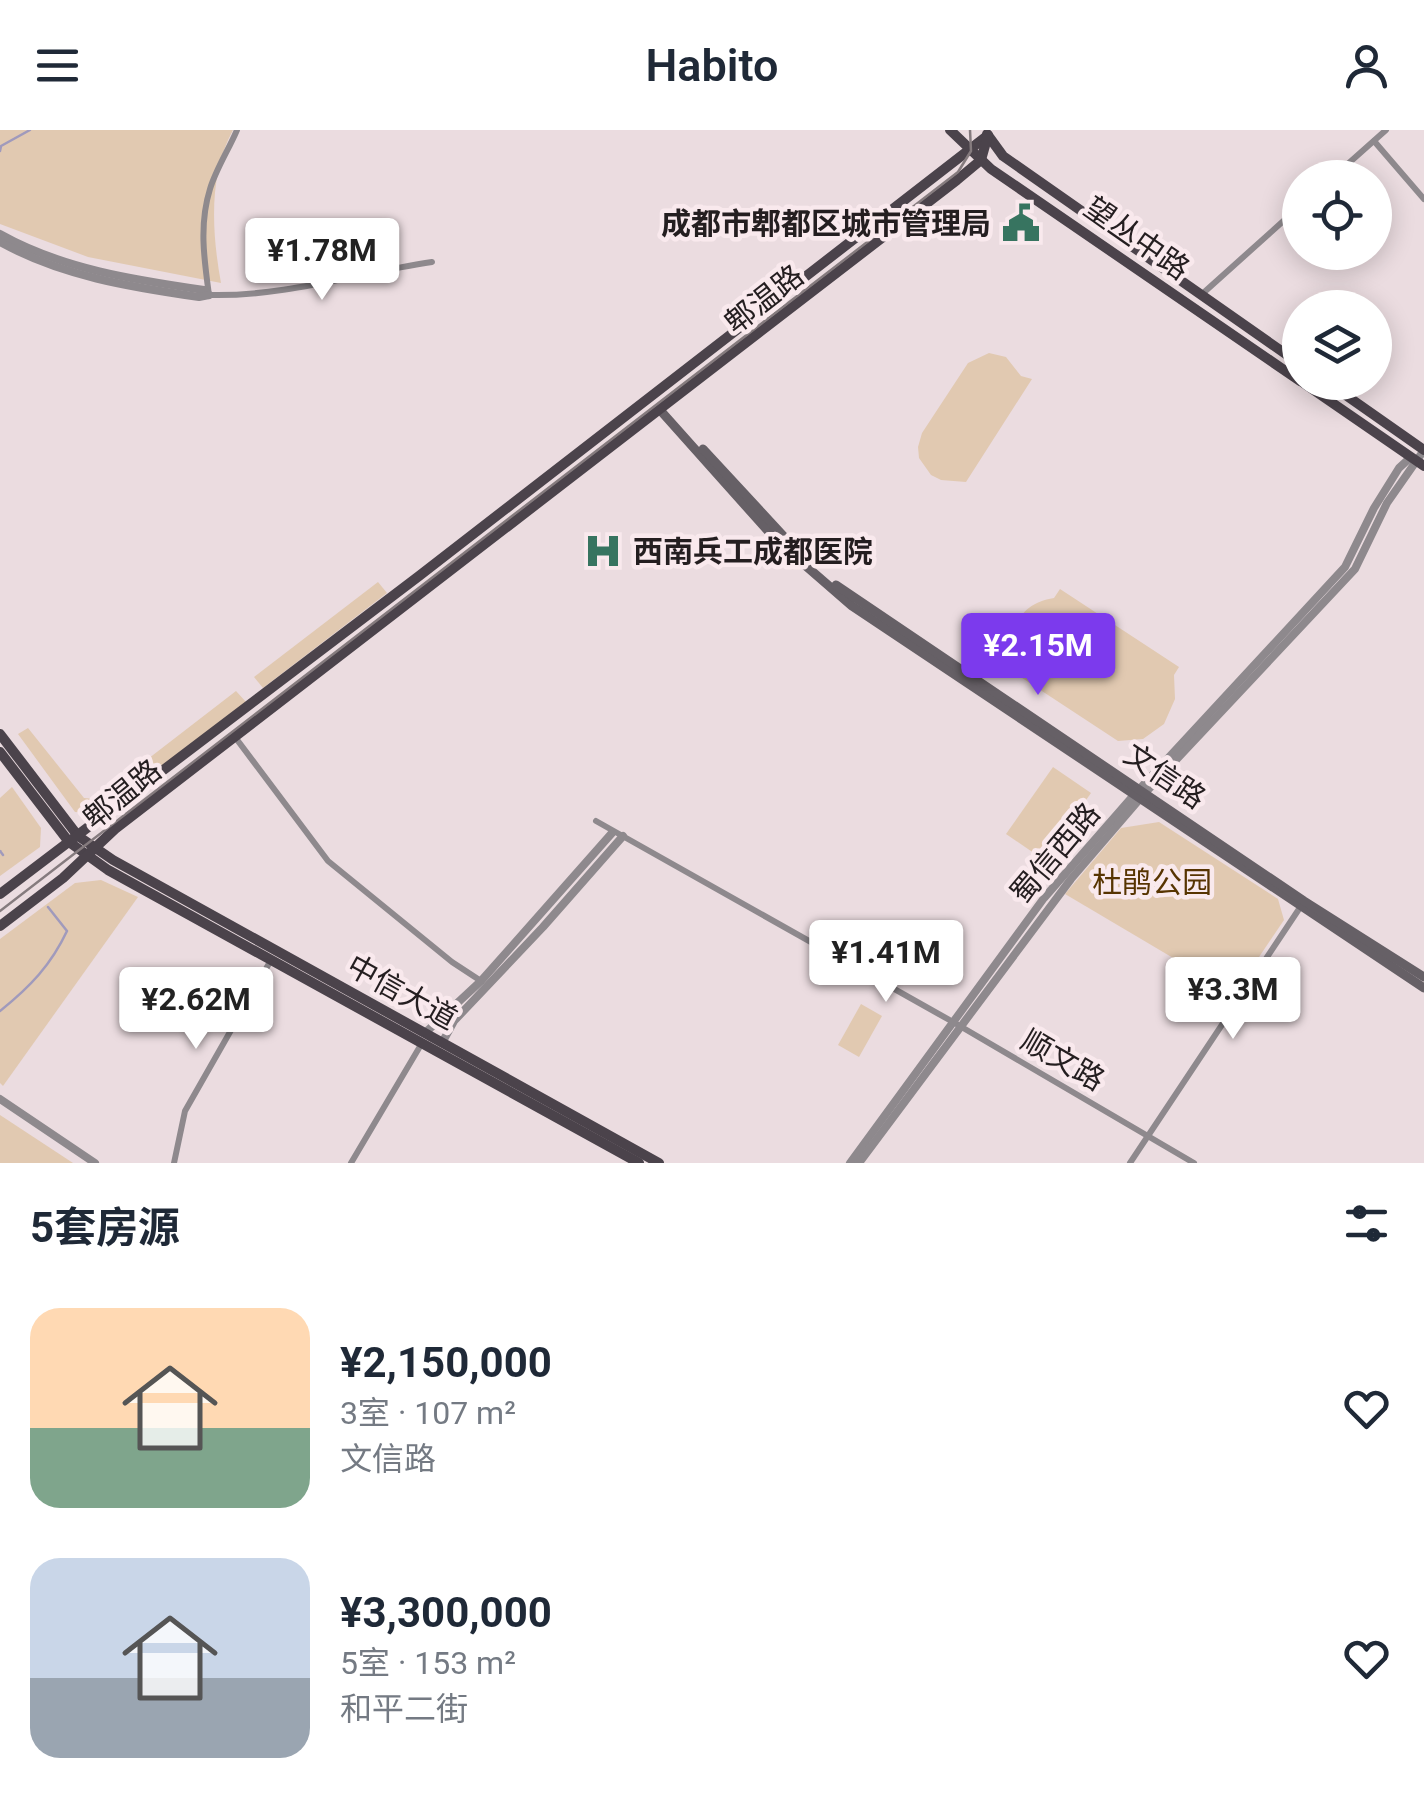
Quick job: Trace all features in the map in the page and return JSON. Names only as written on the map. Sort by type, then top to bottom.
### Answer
[{"type":"main road","name":"望丛中路","points":[[950,130],[982,160],[1282,369]]},
{"type":"main road","name":"望丛中路","points":[[989,132],[1003,156],[1282,352]]},
{"type":"main road","name":"郫温路","points":[[0,894],[989,132]]},
{"type":"main road","points":[[982,160],[989,132]]},
{"type":"main road","name":"郫温路","points":[[0,926],[234,738],[982,160]]},
{"type":"main road","name":"望丛中路","points":[[1327,400],[1418,462]]},
{"type":"main road","points":[[1353,400],[1424,450]]},
{"type":"main road","name":"文信路","points":[[662,408],[776,540],[852,606],[1303,904],[1424,977]]},
{"type":"main road","name":"中信大道","points":[[0,734],[73,839]]},
{"type":"main road","name":"中信大道","points":[[0,752],[73,839],[91,851],[639,1163]]},
{"type":"main road","name":"中信大道","points":[[91,851],[108,870],[271,960],[423,1038],[442,1043],[659,1163]]},
{"type":"main road","points":[[1303,904],[1424,988]]},
{"type":"street","points":[[208,294],[202,244],[210,187],[238,130]]},
{"type":"street","points":[[1352,160],[1386,130]]},
{"type":"street","points":[[1374,141],[1424,199]]},
{"type":"street","points":[[1200,295],[1282,222]]},
{"type":"street","points":[[0,234],[47,256],[92,269],[204,290],[208,294]]},
{"type":"street","points":[[0,242],[92,278],[199,298],[336,283],[432,262]]},
{"type":"street","name":"蜀信西路","points":[[860,1163],[1044,898],[1345,568],[1399,468],[1418,462],[1424,450]]},
{"type":"street","points":[[234,738],[328,861],[481,981]]},
{"type":"street","name":"顺文路","points":[[596,821],[957,1024],[1194,1163]]},
{"type":"street","points":[[351,1163],[423,1038],[481,981],[612,833]]},
{"type":"street","points":[[442,1043],[454,1021],[623,836]]},
{"type":"street","points":[[1130,1163],[1303,904]]},
{"type":"street","points":[[174,1163],[185,1112],[271,960]]},
{"type":"street","name":"蜀信西路","points":[[850,1163],[957,1024]]},
{"type":"street","points":[[0,1099],[95,1163]]},
{"type":"green space","points":[[0,130],[233,130],[219,166],[214,205],[221,283],[88,257],[0,224]]},
{"type":"green space","points":[[989,353],[1006,357],[1021,376],[1032,379],[966,482],[941,480],[931,475],[919,458],[922,433],[968,363]]},
{"type":"green space","points":[[378,582],[387,593],[263,688],[254,677]]},
{"type":"green space","points":[[1060,589],[1179,667],[1174,675],[1175,699],[1164,724],[1143,739],[1118,741],[1016,674],[1012,648],[1016,625],[1030,607],[1054,598]]},
{"type":"green space","points":[[236,691],[246,702],[101,814],[75,812],[18,734],[28,728],[84,798],[96,799]]},
{"type":"green space","points":[[1053,767],[1091,793],[1044,860],[1006,834]]},
{"type":"green space","points":[[12,787],[41,828],[40,847],[0,876],[0,798]]},
{"type":"green space","name":"杜鹃公园","points":[[1159,822],[1278,899],[1284,920],[1234,994],[1065,894],[1121,828]]},
{"type":"green space","points":[[101,880],[138,897],[3,1086],[0,939],[75,883]]},
{"type":"green space","points":[[861,1004],[882,1016],[859,1057],[838,1045]]},
{"type":"green space","points":[[0,1115],[73,1163],[0,1163]]},
{"type":"waterway","points":[[0,151],[1,146],[30,130]]},
{"type":"waterway","points":[[0,851],[3,855]]},
{"type":"waterway","points":[[0,1011],[39,975],[67,931],[48,907]]},
{"type":"tram line","points":[[0,911],[958,172],[971,151],[970,130]]},
{"type":"place","name":"成都市郫都区城市管理局","points":[[1021,223]]},
{"type":"place","name":"西南兵工成都医院","points":[[603,551]]}]
